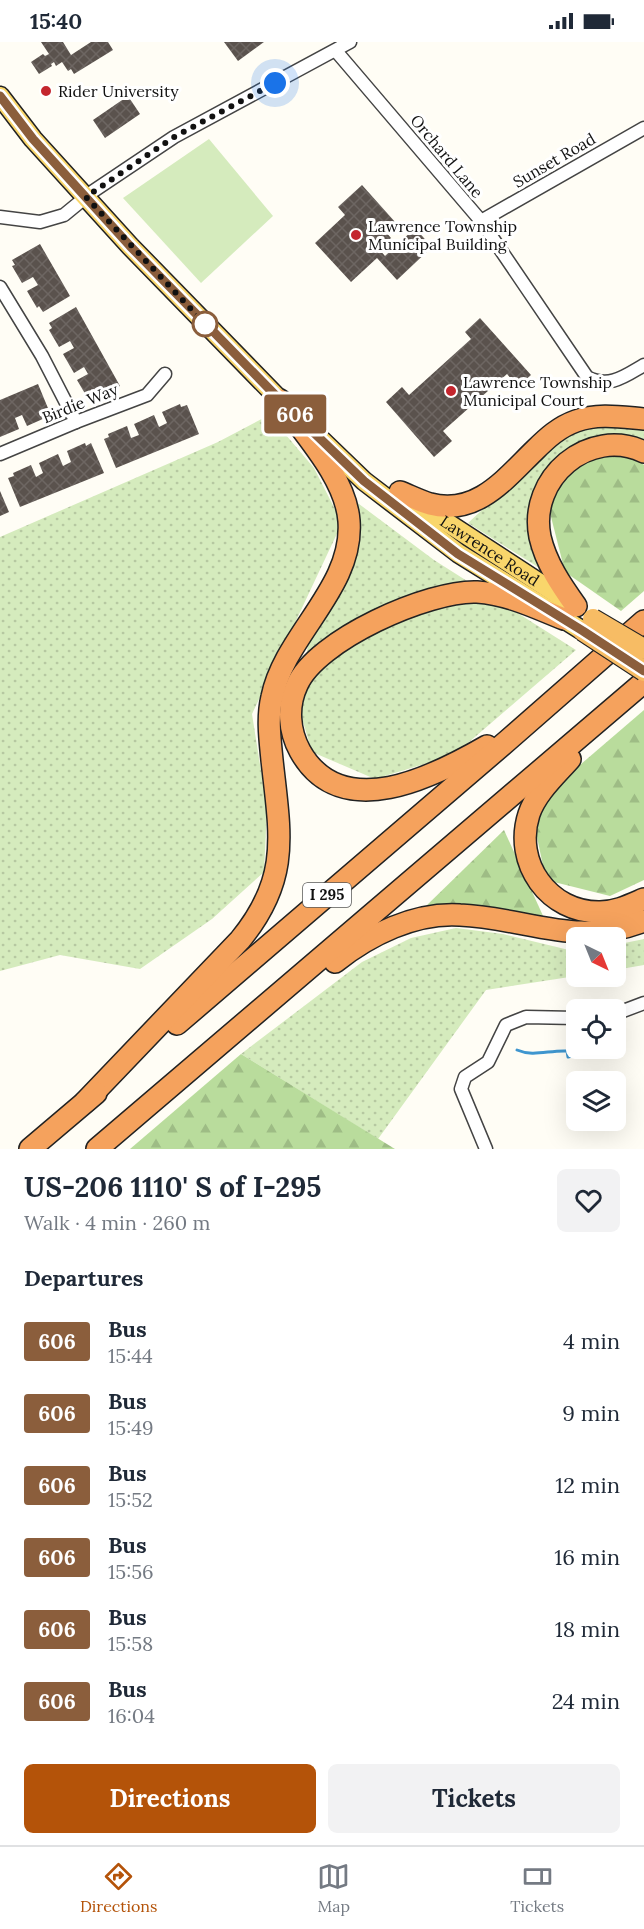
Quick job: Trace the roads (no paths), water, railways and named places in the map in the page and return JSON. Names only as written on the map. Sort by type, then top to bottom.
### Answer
[{"type":"highway","points":[[86,1102],[240,940],[264,907],[276,873],[280,835],[269,729],[272,695],[283,666],[343,564],[349,534],[347,505],[335,477],[280,400]]},
{"type":"highway","points":[[400,492],[442,506],[470,503],[493,491],[548,438],[574,422],[606,415],[644,418]]},
{"type":"highway","points":[[579,619],[552,569],[540,538],[540,510],[544,495],[551,480],[561,467],[580,453],[619,444],[644,452]]},
{"type":"highway","points":[[568,688],[490,744],[459,762],[414,781],[383,789],[363,790],[348,787],[324,777],[302,755],[291,726],[291,706],[296,688],[315,659],[357,632],[424,600],[452,593],[485,593],[579,619]]},
{"type":"highway","points":[[600,660],[644,603]]},
{"type":"highway","name":"Lawrence Road","points":[[579,619],[644,649]]},
{"type":"highway","name":"Lawrence Road","points":[[579,619],[644,671]]},
{"type":"highway","name":"I 295","points":[[30,1149],[644,621]]},
{"type":"highway","name":"I 295","points":[[97,1149],[644,682]]},
{"type":"highway","points":[[623,699],[536,799],[526,825],[526,852],[532,871],[543,887],[553,897],[577,909],[603,912],[617,910],[644,898]]},
{"type":"highway","points":[[146,1107],[346,953],[385,931],[408,922],[457,914],[502,920],[558,932],[582,933],[625,929],[644,921]]},
{"type":"highway","points":[[22,1149],[62,1123]]},
{"type":"main road","name":"Lawrence Road","points":[[0,96],[33,139],[175,294],[364,481],[449,547],[579,619]]},
{"type":"main road","name":"Lawrence Road","points":[[309,428],[579,619]]},
{"type":"street","points":[[0,217],[29,222],[52,220],[64,215],[86,197],[174,137],[350,42]]},
{"type":"street","name":"Orchard Lane","points":[[336,51],[481,221],[581,371],[595,381],[605,383],[621,378],[644,365]]},
{"type":"street","name":"Sunset Road","points":[[481,221],[644,128]]},
{"type":"street","points":[[0,287],[47,366],[76,422]]},
{"type":"street","name":"Birdie Way","points":[[0,454],[147,395],[165,374]]},
{"type":"street","points":[[626,1010],[644,1003]]},
{"type":"street","points":[[486,1149],[461,1089],[465,1077],[488,1062],[506,1025],[526,1017],[566,1018]]},
{"type":"waterway","points":[[517,1050],[535,1053],[566,1051]]},
{"type":"place","name":"Rider University","points":[[46,91]]},
{"type":"place","name":"Lawrence Township Municipal Building","points":[[356,235]]},
{"type":"place","name":"Lawrence Township Municipal Court","points":[[451,391]]}]
